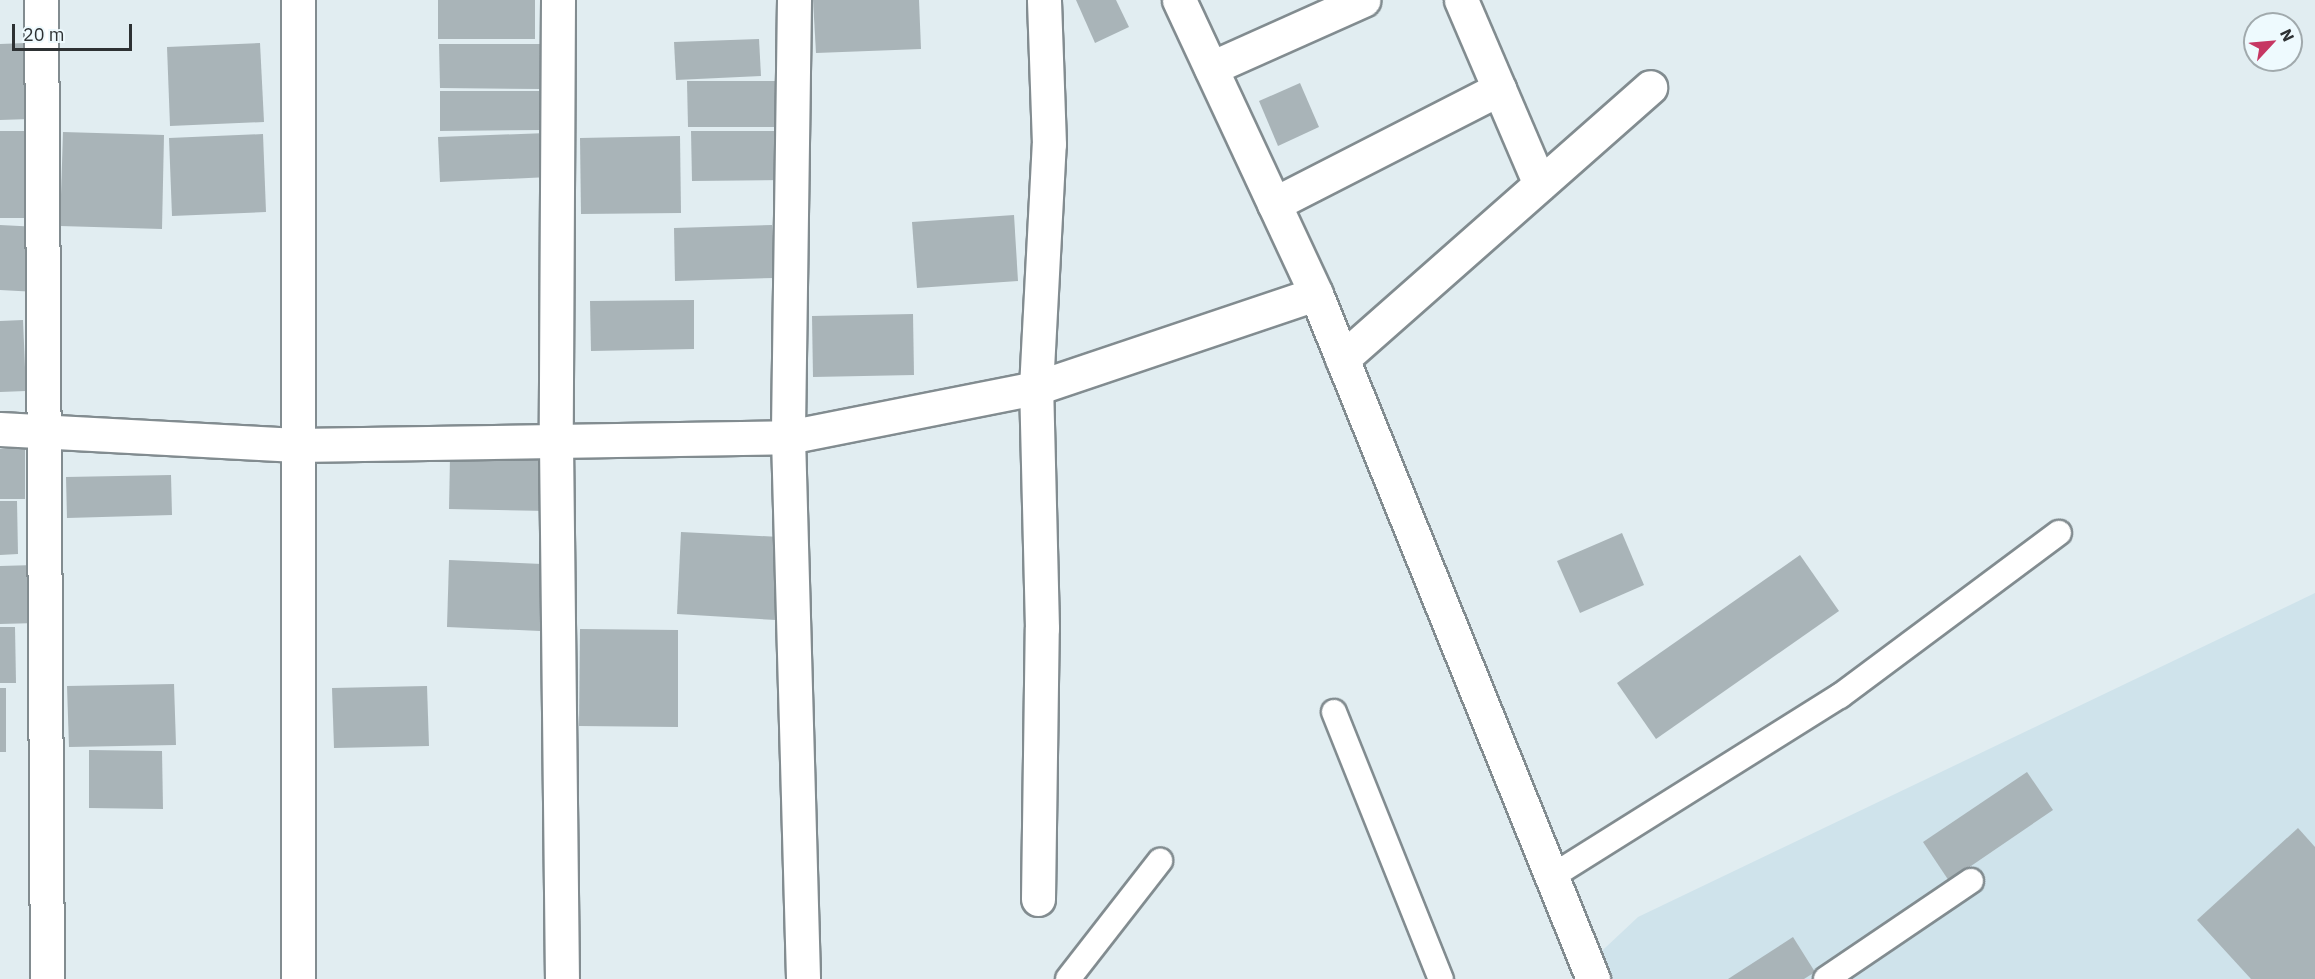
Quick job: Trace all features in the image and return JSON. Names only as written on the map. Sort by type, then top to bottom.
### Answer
[{"type":"street","points":[[41,0],[47,979]]},
{"type":"street","points":[[298,0],[298,979]]},
{"type":"street","points":[[558,0],[556,443],[562,979]]},
{"type":"street","points":[[794,0],[788,436],[803,979]]},
{"type":"street","points":[[1038,898],[1042,628],[1036,388],[1049,144],[1044,0]]},
{"type":"street","points":[[1179,0],[1316,294],[1593,979]]},
{"type":"street","points":[[1211,68],[1363,0]]},
{"type":"street","points":[[1461,0],[1540,184]]},
{"type":"street","points":[[1342,359],[1650,87]]},
{"type":"street","points":[[1274,204],[1499,89]]},
{"type":"street","points":[[0,429],[297,445],[556,443],[788,436],[1036,388],[1316,294]]},
{"type":"lane","points":[[1551,877],[1840,696],[2059,534]]},
{"type":"lane","points":[[1334,712],[1441,979]]},
{"type":"lane","points":[[1076,976],[1160,861]]},
{"type":"lane","points":[[1826,979],[1971,881]]},
{"type":"shaded area","points":[[2315,593],[2315,979],[1572,979],[1638,917]]},
{"type":"building","points":[[438,0],[535,0],[535,39],[438,39]]},
{"type":"building","points":[[813,0],[919,0],[921,49],[816,53]]},
{"type":"building","points":[[1076,0],[1116,0],[1129,27],[1095,43]]},
{"type":"building","points":[[759,39],[761,76],[676,80],[674,42]]},
{"type":"building","points":[[26,43],[30,119],[0,120],[0,44]]},
{"type":"building","points":[[260,43],[264,122],[170,126],[167,47]]},
{"type":"building","points":[[439,44],[541,44],[541,89],[440,88]]},
{"type":"building","points":[[687,81],[784,81],[783,127],[688,127]]},
{"type":"building","points":[[1300,83],[1319,127],[1278,146],[1259,101]]},
{"type":"building","points":[[440,91],[544,91],[545,130],[440,131]]},
{"type":"building","points":[[0,131],[37,131],[37,218],[0,218]]},
{"type":"building","points":[[691,131],[786,131],[786,180],[692,181]]},
{"type":"building","points":[[63,132],[164,135],[162,229],[60,226]]},
{"type":"building","points":[[547,133],[549,177],[440,182],[438,137]]},
{"type":"building","points":[[263,134],[266,212],[172,216],[169,138]]},
{"type":"building","points":[[680,136],[681,213],[581,214],[580,138]]},
{"type":"building","points":[[1014,215],[1018,281],[917,288],[912,222]]},
{"type":"building","points":[[0,225],[39,227],[37,292],[0,290]]},
{"type":"building","points":[[772,225],[774,278],[675,281],[674,228]]},
{"type":"building","points":[[694,300],[694,349],[591,351],[590,301]]},
{"type":"building","points":[[913,314],[914,375],[813,377],[812,316]]},
{"type":"building","points":[[23,320],[26,391],[0,392],[0,321]]},
{"type":"building","points":[[0,449],[25,449],[25,499],[0,499]]},
{"type":"building","points":[[450,458],[549,460],[548,511],[449,509]]},
{"type":"building","points":[[171,475],[172,515],[67,518],[66,477]]},
{"type":"building","points":[[0,501],[17,501],[18,554],[0,555]]},
{"type":"building","points":[[681,532],[780,537],[776,620],[677,614]]},
{"type":"building","points":[[1622,533],[1644,585],[1580,613],[1557,561]]},
{"type":"building","points":[[1800,555],[1839,611],[1656,739],[1617,683]]},
{"type":"building","points":[[449,560],[542,564],[540,631],[447,627]]},
{"type":"building","points":[[35,565],[37,623],[0,624],[0,566]]},
{"type":"building","points":[[0,627],[15,627],[16,683],[0,683]]},
{"type":"building","points":[[580,629],[678,630],[678,727],[579,726]]},
{"type":"building","points":[[174,684],[176,745],[69,747],[67,686]]},
{"type":"building","points":[[427,686],[429,746],[334,748],[332,688]]},
{"type":"building","points":[[0,688],[6,688],[6,752],[0,752]]},
{"type":"building","points":[[89,750],[162,751],[163,809],[89,808]]},
{"type":"building","points":[[2027,772],[2053,810],[1949,881],[1923,842]]},
{"type":"building","points":[[2298,828],[2315,847],[2315,979],[2251,979],[2197,920]]},
{"type":"building","points":[[1793,937],[1815,972],[1804,979],[1728,979]]}]
